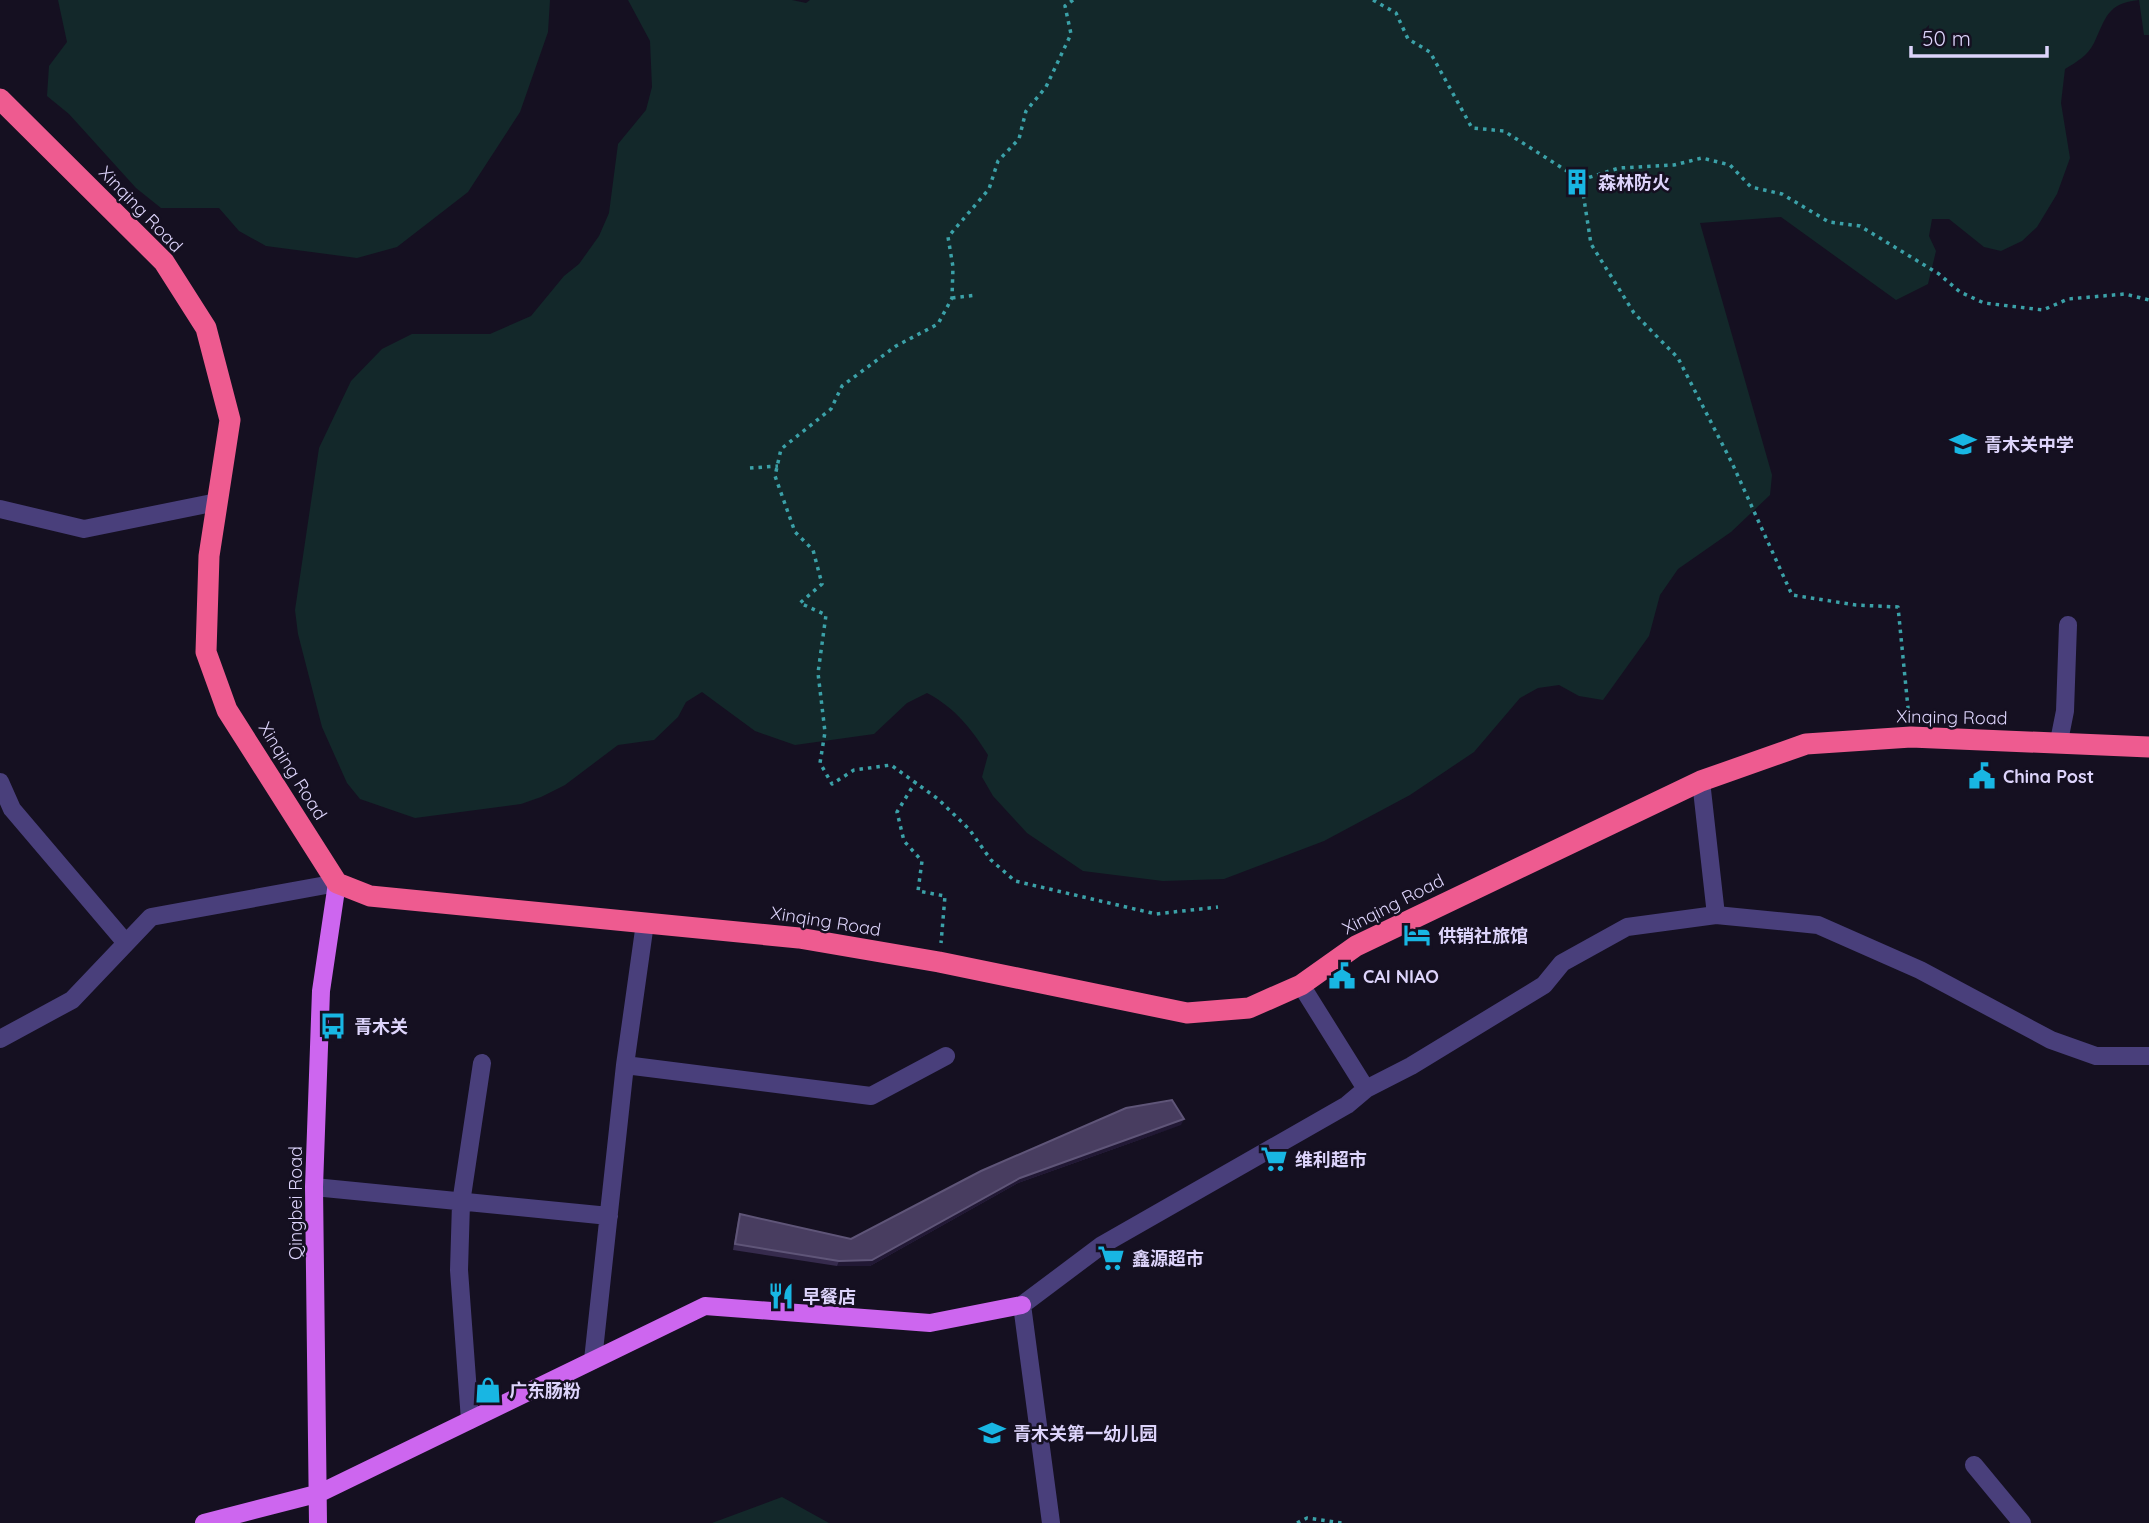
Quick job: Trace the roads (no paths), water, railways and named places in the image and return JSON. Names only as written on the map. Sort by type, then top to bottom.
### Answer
[{"type":"highway","name":"Xinqing Road","points":[[2,105],[164,262],[205,328],[230,420],[209,556],[206,652],[227,710],[337,883],[370,896],[799,938],[939,962],[1187,1013],[1249,1008],[1301,985],[1356,946],[1701,781],[1806,744],[1911,737],[2059,741],[2149,747]]},
{"type":"main road","name":"Qingbei Road","points":[[318,1523],[320,1493],[314,1187],[321,991],[337,883]]},
{"type":"main road","points":[[204,1523],[320,1493],[705,1306],[930,1324],[1022,1305]]},
{"type":"street","points":[[0,509],[85,530],[217,502]]},
{"type":"street","points":[[2059,741],[2064,711],[2068,625]]},
{"type":"street","points":[[1701,781],[1716,915]]},
{"type":"street","points":[[0,782],[12,809],[126,943]]},
{"type":"street","points":[[0,1039],[72,999],[151,917],[337,883]]},
{"type":"street","points":[[1051,1523],[1022,1305],[1102,1245],[1347,1105],[1366,1088],[1411,1066],[1544,985],[1562,964],[1627,927],[1716,915],[1818,925],[1920,970],[2051,1040],[2096,1056],[2149,1056]]},
{"type":"street","points":[[593,1360],[625,1065],[645,923]]},
{"type":"street","points":[[1301,985],[1366,1088]]},
{"type":"street","points":[[625,1065],[872,1096],[946,1056]]},
{"type":"street","points":[[470,1420],[459,1270],[461,1203],[482,1063]]},
{"type":"street","points":[[314,1187],[609,1216]]},
{"type":"street","points":[[1973,1465],[2022,1523]]},
{"type":"place","name":"森林防火","points":[[1577,182]]},
{"type":"place","name":"青木关中学","points":[[1963,444]]},
{"type":"place","name":"China Post","points":[[1982,776]]},
{"type":"place","name":"供销社旅馆","points":[[1417,935]]},
{"type":"place","name":"CAI NIAO","points":[[1342,976]]},
{"type":"place","name":"青木关","points":[[333,1026]]},
{"type":"place","name":"维利超市","points":[[1274,1159]]},
{"type":"place","name":"鑫源超市","points":[[1111,1258]]},
{"type":"place","name":"早餐店","points":[[781,1296]]},
{"type":"place","name":"广东肠粉","points":[[488,1390]]},
{"type":"place","name":"青木关第一幼儿园","points":[[992,1433]]}]
